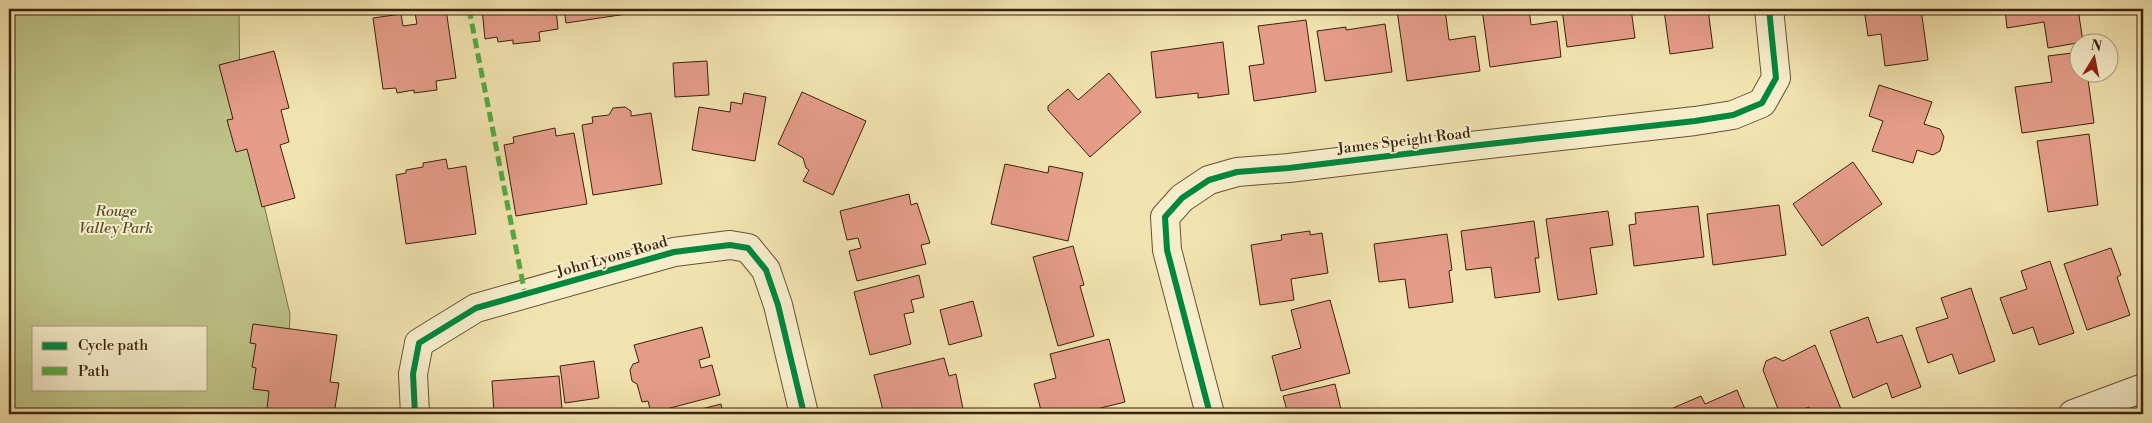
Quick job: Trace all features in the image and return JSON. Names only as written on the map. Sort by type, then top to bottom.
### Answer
[{"type":"street","name":"James Speight Road","points":[[1210,414],[1167,250],[1165,217],[1182,198],[1209,180],[1238,172],[1288,168],[1733,115],[1762,103],[1776,78],[1770,9]]},
{"type":"street","name":"John Lyons Road","points":[[415,414],[412,374],[419,343],[476,308],[674,252],[730,245],[748,248],[766,270],[778,305],[804,414]]},
{"type":"street","points":[[2073,414],[2143,388]]},
{"type":"green space","name":"Rouge Valley Park","points":[[9,9],[239,9],[240,104],[290,314],[289,338],[276,383],[276,414],[9,414]]},
{"type":"building","points":[[446,9],[456,78],[436,81],[437,90],[414,93],[414,90],[397,93],[396,88],[383,89],[373,18],[401,14],[403,26],[417,24],[415,13]]},
{"type":"building","points":[[482,9],[556,9],[558,29],[539,32],[540,41],[513,44],[513,40],[498,42],[497,37],[485,39]]},
{"type":"building","points":[[564,9],[639,9],[640,12],[566,23]]},
{"type":"building","points":[[1445,9],[1449,40],[1475,36],[1480,71],[1407,81],[1397,10]]},
{"type":"building","points":[[1482,9],[1529,9],[1531,25],[1557,21],[1561,57],[1490,67]]},
{"type":"building","points":[[1562,9],[1631,9],[1635,38],[1567,47]]},
{"type":"building","points":[[1650,9],[1708,9],[1713,48],[1670,54],[1664,10],[1651,12]]},
{"type":"building","points":[[1864,9],[1921,9],[1928,60],[1885,66],[1881,34],[1868,36]]},
{"type":"building","points":[[2005,9],[2078,9],[2081,32],[2070,32],[2070,44],[2048,48],[2044,22],[2007,28]]},
{"type":"building","points":[[1306,20],[1316,92],[1254,101],[1249,66],[1264,64],[1258,26]]},
{"type":"building","points":[[1385,24],[1392,72],[1325,81],[1317,31],[1346,27],[1346,30]]},
{"type":"building","points":[[1223,42],[1229,94],[1198,98],[1198,93],[1156,98],[1151,52]]},
{"type":"building","points":[[274,51],[289,108],[281,110],[289,142],[280,145],[295,198],[262,207],[247,149],[236,152],[227,120],[233,119],[219,65]]},
{"type":"building","points":[[2070,53],[2070,82],[2088,82],[2094,123],[2022,133],[2015,87],[2052,82],[2048,56]]},
{"type":"building","points":[[707,61],[709,95],[675,97],[673,63]]},
{"type":"building","points":[[1109,73],[1141,112],[1090,157],[1048,110],[1048,106],[1068,89],[1078,100]]},
{"type":"building","points":[[1879,85],[1932,102],[1924,124],[1940,129],[1944,137],[1940,151],[1933,155],[1917,150],[1913,163],[1872,151],[1883,121],[1869,116]]},
{"type":"building","points":[[802,92],[866,121],[833,195],[803,181],[809,170],[806,168],[803,158],[778,144]]},
{"type":"building","points":[[744,93],[766,97],[755,161],[692,150],[699,107],[730,112],[731,102],[742,104]]},
{"type":"building","points":[[625,107],[631,111],[631,116],[651,113],[662,184],[593,195],[582,125],[593,123],[592,117],[609,115],[613,108]]},
{"type":"building","points":[[555,128],[556,136],[574,133],[587,204],[516,216],[504,145],[514,143],[513,137]]},
{"type":"building","points":[[2089,134],[2098,205],[2048,212],[2037,141]]},
{"type":"building","points":[[446,159],[448,169],[466,166],[476,234],[406,244],[396,175],[406,173],[406,170],[423,167],[423,163]]},
{"type":"building","points":[[1853,162],[1882,204],[1822,246],[1793,204]]},
{"type":"building","points":[[1005,164],[1048,173],[1049,166],[1083,173],[1068,241],[991,224]]},
{"type":"building","points":[[909,194],[911,205],[917,203],[930,243],[921,245],[926,264],[857,281],[849,251],[861,248],[858,238],[847,240],[840,211]]},
{"type":"building","points":[[1779,205],[1786,255],[1713,265],[1707,214]]},
{"type":"building","points":[[1698,206],[1704,257],[1634,266],[1629,225],[1636,224],[1635,213]]},
{"type":"building","points":[[1608,211],[1613,245],[1590,248],[1597,294],[1558,300],[1546,219]]},
{"type":"building","points":[[1534,221],[1539,258],[1535,258],[1540,292],[1495,298],[1491,267],[1466,270],[1461,231]]},
{"type":"building","points":[[1310,231],[1310,235],[1322,233],[1328,273],[1291,279],[1294,300],[1260,305],[1251,245],[1282,240],[1281,235]]},
{"type":"building","points":[[1447,234],[1452,270],[1449,271],[1453,302],[1409,308],[1405,279],[1379,282],[1374,244]]},
{"type":"building","points":[[1073,246],[1084,285],[1080,286],[1094,336],[1058,346],[1033,257]]},
{"type":"building","points":[[2111,248],[2121,275],[2117,277],[2130,315],[2087,330],[2064,264]]},
{"type":"building","points":[[2050,261],[2074,333],[2039,345],[2033,327],[2013,334],[2000,298],[2027,289],[2021,271]]},
{"type":"building","points":[[919,275],[924,297],[911,300],[914,312],[904,314],[911,344],[870,355],[854,292]]},
{"type":"building","points":[[1971,288],[1995,361],[1959,374],[1952,354],[1928,363],[1916,328],[1948,318],[1941,298]]},
{"type":"building","points":[[1330,300],[1350,373],[1281,391],[1272,356],[1301,348],[1291,310]]},
{"type":"building","points":[[973,301],[982,336],[949,345],[940,310]]},
{"type":"building","points":[[1868,317],[1877,343],[1902,335],[1921,387],[1892,398],[1887,383],[1853,398],[1830,331]]},
{"type":"building","points":[[253,324],[337,335],[330,382],[339,383],[334,414],[303,414],[267,409],[269,391],[253,389],[256,368],[252,367],[256,344],[250,343]]},
{"type":"building","points":[[702,327],[710,357],[699,360],[701,368],[712,365],[720,395],[651,413],[648,401],[642,402],[637,384],[632,381],[630,370],[633,364],[639,362],[634,345]]},
{"type":"building","points":[[1109,339],[1125,402],[1076,414],[1042,414],[1034,384],[1056,378],[1050,354]]},
{"type":"building","points":[[1815,345],[1843,414],[1812,414],[1809,407],[1790,414],[1780,414],[1763,370],[1766,361],[1775,357],[1783,361]]},
{"type":"building","points":[[944,358],[949,376],[956,374],[964,414],[884,414],[874,375]]},
{"type":"building","points":[[594,361],[599,398],[565,403],[560,366]]},
{"type":"building","points":[[559,376],[562,409],[542,411],[542,414],[494,414],[492,381]]},
{"type":"building","points":[[1335,384],[1342,414],[1288,414],[1283,396]]},
{"type":"building","points":[[1737,390],[1747,414],[1676,414],[1673,408],[1701,396],[1705,404]]},
{"type":"building","points":[[721,404],[723,414],[682,414]]},
{"type":"marked path","points":[[469,9],[525,294]]},
{"type":"cycle path","points":[[1210,414],[1167,250],[1165,217],[1182,198],[1209,180],[1237,172],[1289,168],[1733,115],[1762,103],[1776,78],[1769,9]]},
{"type":"cycle path","points":[[415,414],[413,374],[419,343],[476,308],[674,252],[730,245],[748,248],[766,270],[778,305],[804,414]]}]
